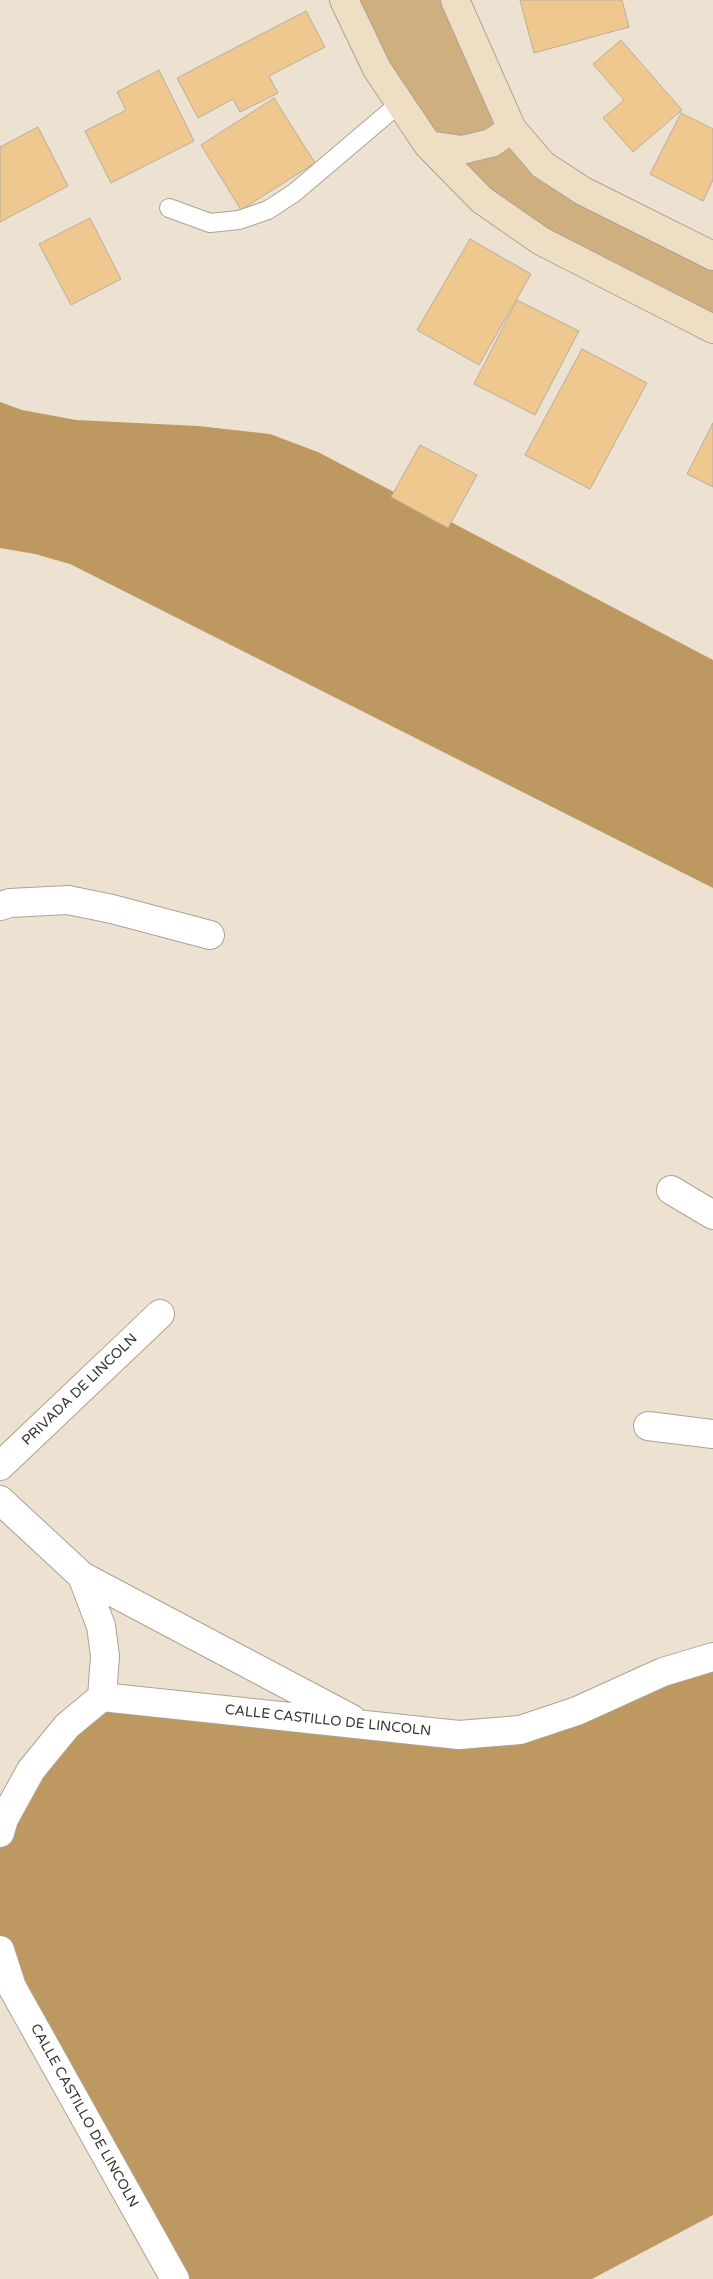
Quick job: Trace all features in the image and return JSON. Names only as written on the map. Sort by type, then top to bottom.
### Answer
[{"type":"street","points":[[344,0],[377,69],[428,145],[482,200],[541,241],[713,329]]},
{"type":"street","points":[[455,0],[512,128],[543,165],[583,191],[713,256]]},
{"type":"street","points":[[428,145],[462,150],[491,143],[512,128]]},
{"type":"street","points":[[0,906],[10,903],[68,900],[112,909],[210,935]]},
{"type":"street","points":[[671,1190],[713,1216]]},
{"type":"street","name":"PRIVADA DE LINCOLN","points":[[0,1466],[160,1314]]},
{"type":"street","points":[[648,1426],[713,1434]]},
{"type":"street","points":[[0,1500],[82,1576],[366,1726]]},
{"type":"street","points":[[0,1833],[4,1819],[31,1770],[67,1726],[102,1697],[104,1656],[101,1626],[82,1576]]},
{"type":"street","name":"CALLE CASTILLO DE LINCOLN","points":[[102,1697],[459,1735],[520,1730],[577,1711],[663,1672],[713,1657]]},
{"type":"street","name":"CALLE CASTILLO DE LINCOLN","points":[[0,1950],[12,1987],[175,2279]]},
{"type":"lane","points":[[169,208],[210,223],[239,220],[268,210],[294,193],[400,104]]},
{"type":"shaded area","points":[[344,0],[455,0],[543,165],[713,256],[713,329],[482,200]]},
{"type":"shaded area","points":[[0,402],[22,410],[76,420],[198,426],[270,434],[318,452],[713,660],[713,888],[70,564],[35,554],[0,548]]},
{"type":"shaded area","points":[[713,1657],[713,2215],[592,2279],[175,2279],[0,1950],[0,1833],[102,1697],[459,1735]]},
{"type":"building","points":[[520,0],[622,0],[629,27],[534,53]]},
{"type":"building","points":[[306,11],[325,47],[269,76],[278,93],[240,112],[233,99],[198,118],[177,78]]},
{"type":"building","points":[[621,40],[682,110],[633,152],[603,118],[624,100],[593,64]]},
{"type":"building","points":[[159,70],[194,141],[111,183],[85,131],[126,110],[117,92]]},
{"type":"building","points":[[274,98],[315,163],[241,210],[201,145]]},
{"type":"building","points":[[681,113],[713,129],[713,180],[703,201],[650,174]]},
{"type":"building","points":[[38,127],[68,186],[0,222],[0,147]]},
{"type":"building","points":[[90,218],[121,279],[71,305],[39,244]]},
{"type":"building","points":[[470,239],[531,274],[479,365],[417,330]]},
{"type":"building","points":[[517,300],[579,331],[535,415],[474,384]]},
{"type":"building","points":[[582,349],[647,383],[590,489],[525,455]]},
{"type":"building","points":[[713,423],[713,487],[687,474]]},
{"type":"building","points":[[420,445],[477,475],[448,528],[391,497]]}]
